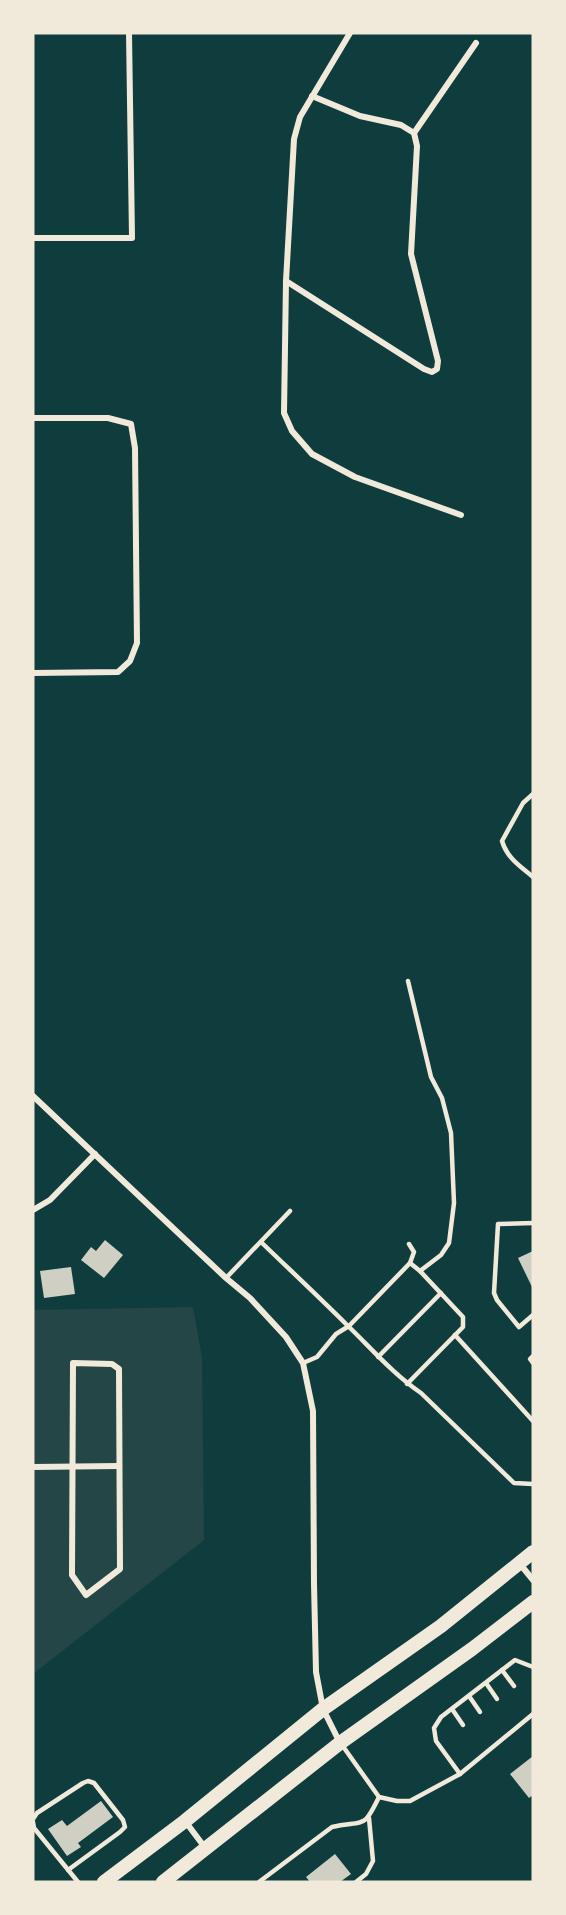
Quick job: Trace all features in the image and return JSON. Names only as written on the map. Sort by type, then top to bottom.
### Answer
[{"type":"main road","points":[[104,1882],[185,1821],[323,1709],[441,1626],[533,1552]]},
{"type":"main road","points":[[163,1882],[340,1743],[472,1649],[533,1602]]},
{"type":"street","points":[[33,238],[132,238],[129,33]]},
{"type":"street","points":[[350,33],[300,117],[294,139],[286,281],[284,413],[292,431],[312,454],[355,477],[461,515]]},
{"type":"street","points":[[414,133],[476,43]]},
{"type":"street","points":[[286,281],[424,369],[432,372],[437,369],[438,361],[411,254],[417,146],[414,133],[401,125],[360,116],[312,96]]},
{"type":"street","points":[[33,418],[108,418],[131,424],[135,448],[137,644],[130,661],[118,672],[33,673]]},
{"type":"street","points":[[33,1096],[250,1298],[286,1337],[303,1363],[312,1411],[316,1672],[323,1709],[340,1743]]},
{"type":"street","points":[[33,1210],[50,1200],[95,1154]]},
{"type":"street","points":[[73,1364],[112,1364],[119,1369],[118,1466],[120,1569],[86,1595],[72,1575],[73,1364]]},
{"type":"street","points":[[33,1467],[118,1466]]},
{"type":"street","points":[[520,1563],[533,1580]]},
{"type":"street","points":[[185,1821],[206,1849]]},
{"type":"lane","points":[[533,794],[523,803],[502,841],[512,859],[533,877]]},
{"type":"lane","points":[[408,981],[431,1077],[442,1098],[451,1133],[454,1203],[449,1243],[441,1255],[420,1271]]},
{"type":"lane","points":[[226,1278],[290,1211]]},
{"type":"lane","points":[[533,1223],[498,1224],[494,1293],[519,1327],[533,1315]]},
{"type":"lane","points":[[261,1242],[378,1357],[407,1384],[421,1393],[514,1483],[533,1484]]},
{"type":"lane","points":[[303,1363],[317,1357],[336,1334],[349,1326],[410,1263],[414,1252],[410,1244]]},
{"type":"lane","points":[[407,1384],[463,1327],[463,1317],[410,1263]]},
{"type":"lane","points":[[378,1357],[441,1293]]},
{"type":"lane","points":[[455,1335],[533,1421]]},
{"type":"lane","points":[[533,1356],[530,1359],[533,1363]]},
{"type":"lane","points":[[460,1774],[436,1741],[434,1728],[441,1717],[515,1660],[533,1667]]},
{"type":"lane","points":[[502,1670],[514,1686]]},
{"type":"lane","points":[[486,1683],[497,1699]]},
{"type":"lane","points":[[469,1696],[480,1712]]},
{"type":"lane","points":[[452,1709],[463,1725]]},
{"type":"lane","points":[[340,1743],[379,1797],[410,1801],[460,1774],[483,1751],[532,1712]]},
{"type":"lane","points":[[68,1870],[124,1827],[123,1820],[94,1783],[88,1781],[37,1813],[33,1821],[34,1828],[68,1870],[78,1882]]},
{"type":"lane","points":[[356,1882],[366,1874],[373,1862],[369,1818],[379,1797]]},
{"type":"lane","points":[[259,1882],[332,1827],[357,1824],[369,1818]]},
{"type":"shaded area","points":[[193,1307],[202,1358],[204,1540],[33,1674],[33,1310]]},
{"type":"building","points":[[105,1240],[123,1255],[104,1278],[81,1260],[91,1247],[96,1251]]},
{"type":"building","points":[[533,1251],[533,1289],[518,1258]]},
{"type":"building","points":[[71,1267],[75,1294],[44,1298],[40,1271]]},
{"type":"building","points":[[533,1756],[533,1795],[529,1798],[510,1774]]},
{"type":"building","points":[[101,1801],[113,1817],[78,1843],[81,1847],[67,1856],[48,1829],[62,1820],[67,1826]]},
{"type":"building","points":[[335,1854],[351,1874],[340,1882],[310,1882],[306,1877]]}]
